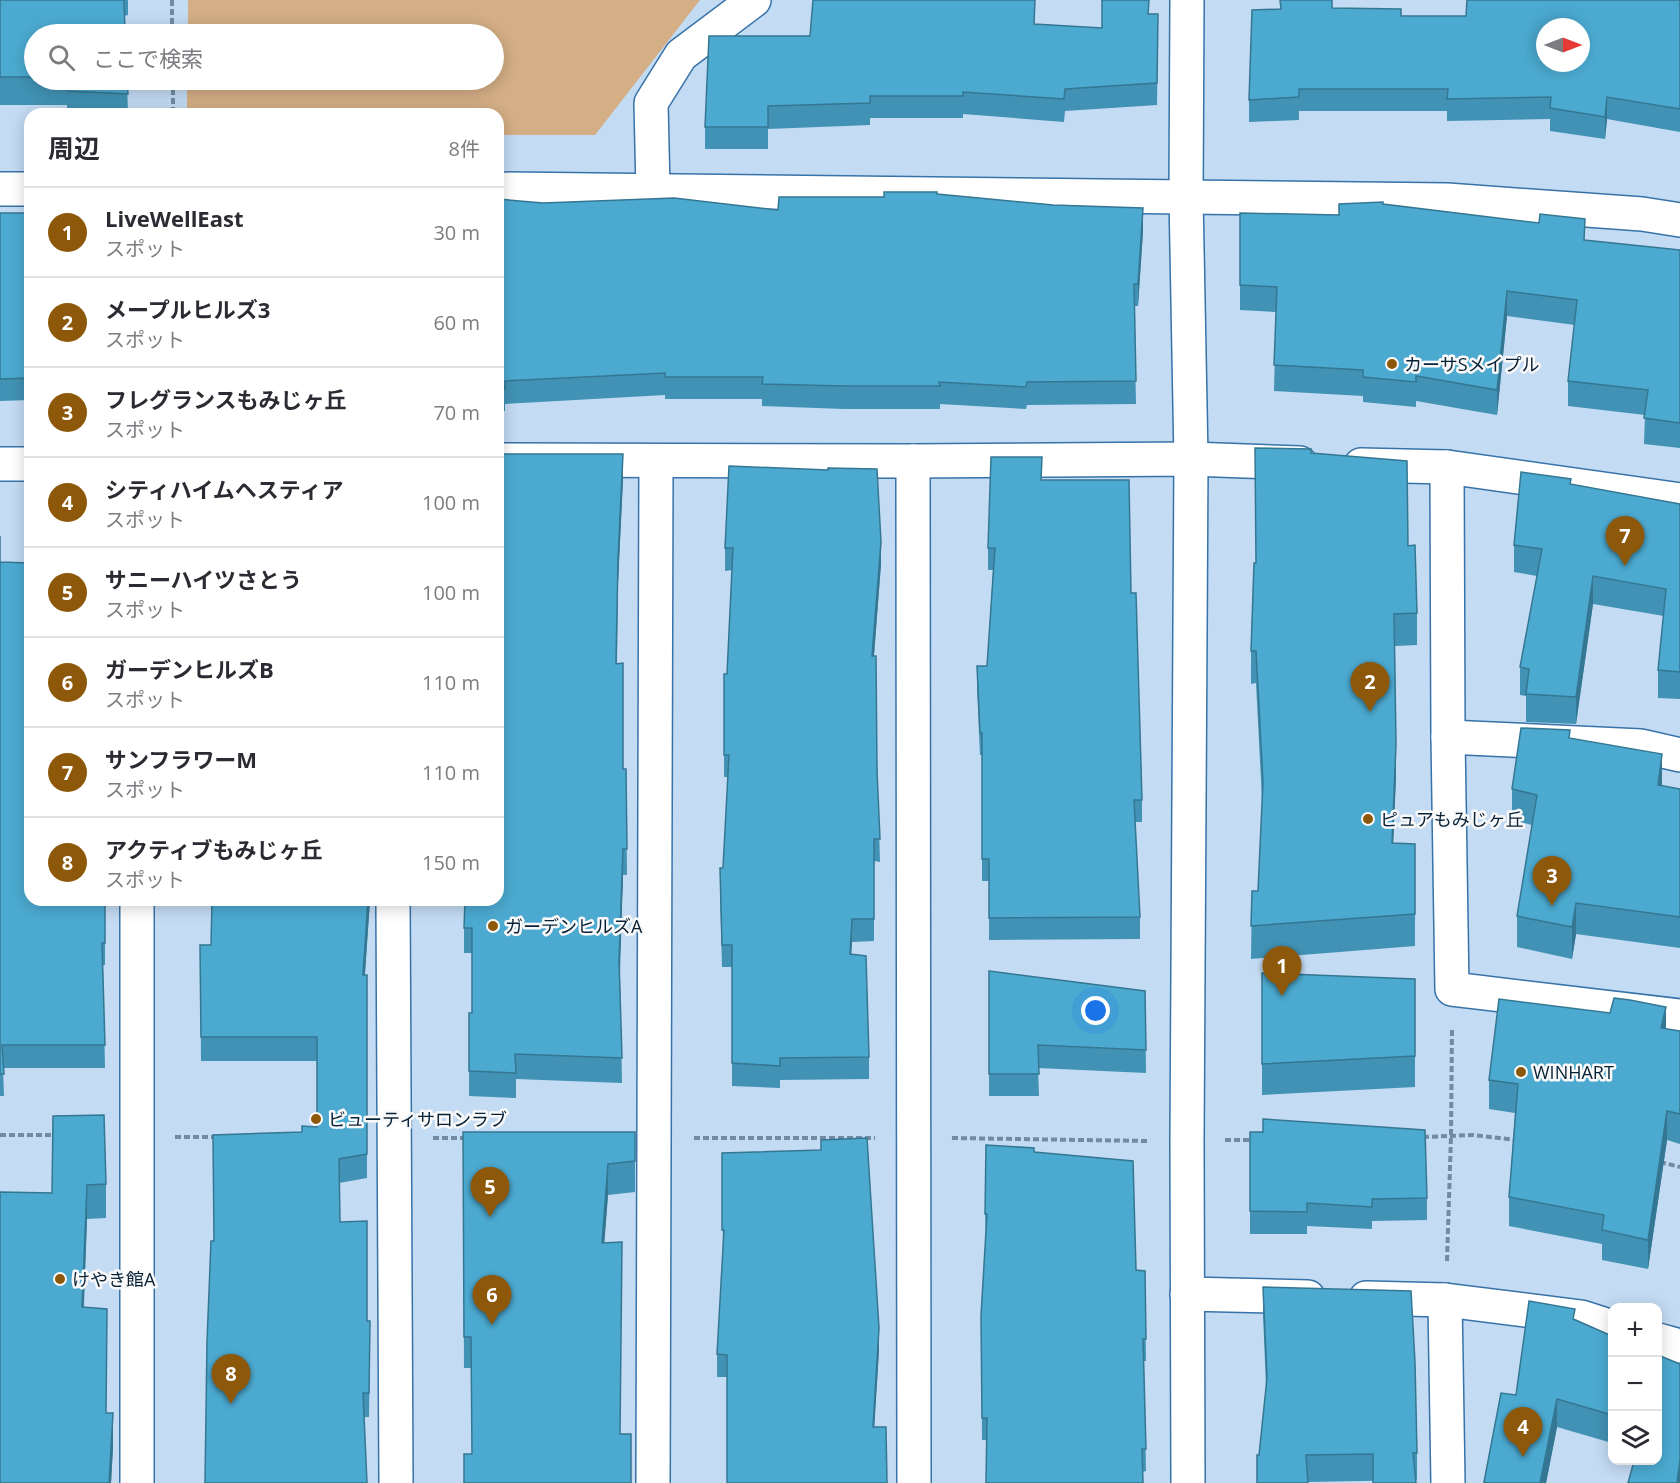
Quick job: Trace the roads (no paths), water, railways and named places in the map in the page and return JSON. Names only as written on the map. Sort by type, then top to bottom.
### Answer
[{"type":"street","points":[[653,190],[651,103],[681,55],[754,0]]},
{"type":"street","points":[[1187,0],[1186,196],[1191,459],[1187,1141],[1188,1483]]},
{"type":"street","points":[[0,189],[24,189]]},
{"type":"street","points":[[504,189],[1447,200],[1642,214],[1680,220]]},
{"type":"street","points":[[504,460],[1191,459],[1447,467],[1680,500]]},
{"type":"street","points":[[653,1483],[656,461]]},
{"type":"street","points":[[913,461],[914,1483]]},
{"type":"street","points":[[0,464],[24,464]]},
{"type":"street","points":[[1447,467],[1452,988],[1680,1016]]},
{"type":"street","points":[[1448,737],[1641,746],[1680,755]]},
{"type":"street","points":[[137,906],[137,1483]]},
{"type":"street","points":[[393,906],[396,1483]]},
{"type":"street","points":[[1187,1294],[1445,1300],[1581,1317],[1608,1326]]},
{"type":"street","points":[[1445,1300],[1448,1483]]},
{"type":"street","points":[[1662,1341],[1680,1347]]},
{"type":"place","name":"カーサSメイプル","points":[[1392,364]]},
{"type":"place","name":"サンフラワーM","points":[[1625,566]]},
{"type":"place","name":"メープルヒルズ3","points":[[1370,712]]},
{"type":"place","name":"ピュアもみじヶ丘","points":[[1368,819]]},
{"type":"place","name":"フレグランスもみじヶ丘","points":[[1552,906]]},
{"type":"place","name":"ガーデンヒルズA","points":[[493,926]]},
{"type":"place","name":"LiveWellEast","points":[[1282,996]]},
{"type":"place","name":"WINHART","points":[[1521,1072]]},
{"type":"place","name":"ビューティサロンラブ","points":[[316,1119]]},
{"type":"place","name":"サニーハイツさとう","points":[[490,1217]]},
{"type":"place","name":"けやき館A","points":[[60,1279]]},
{"type":"place","name":"ガーデンヒルズB","points":[[492,1325]]},
{"type":"place","name":"アクティブもみじヶ丘","points":[[231,1404]]},
{"type":"place","name":"シティハイムヘスティア","points":[[1523,1457]]}]
